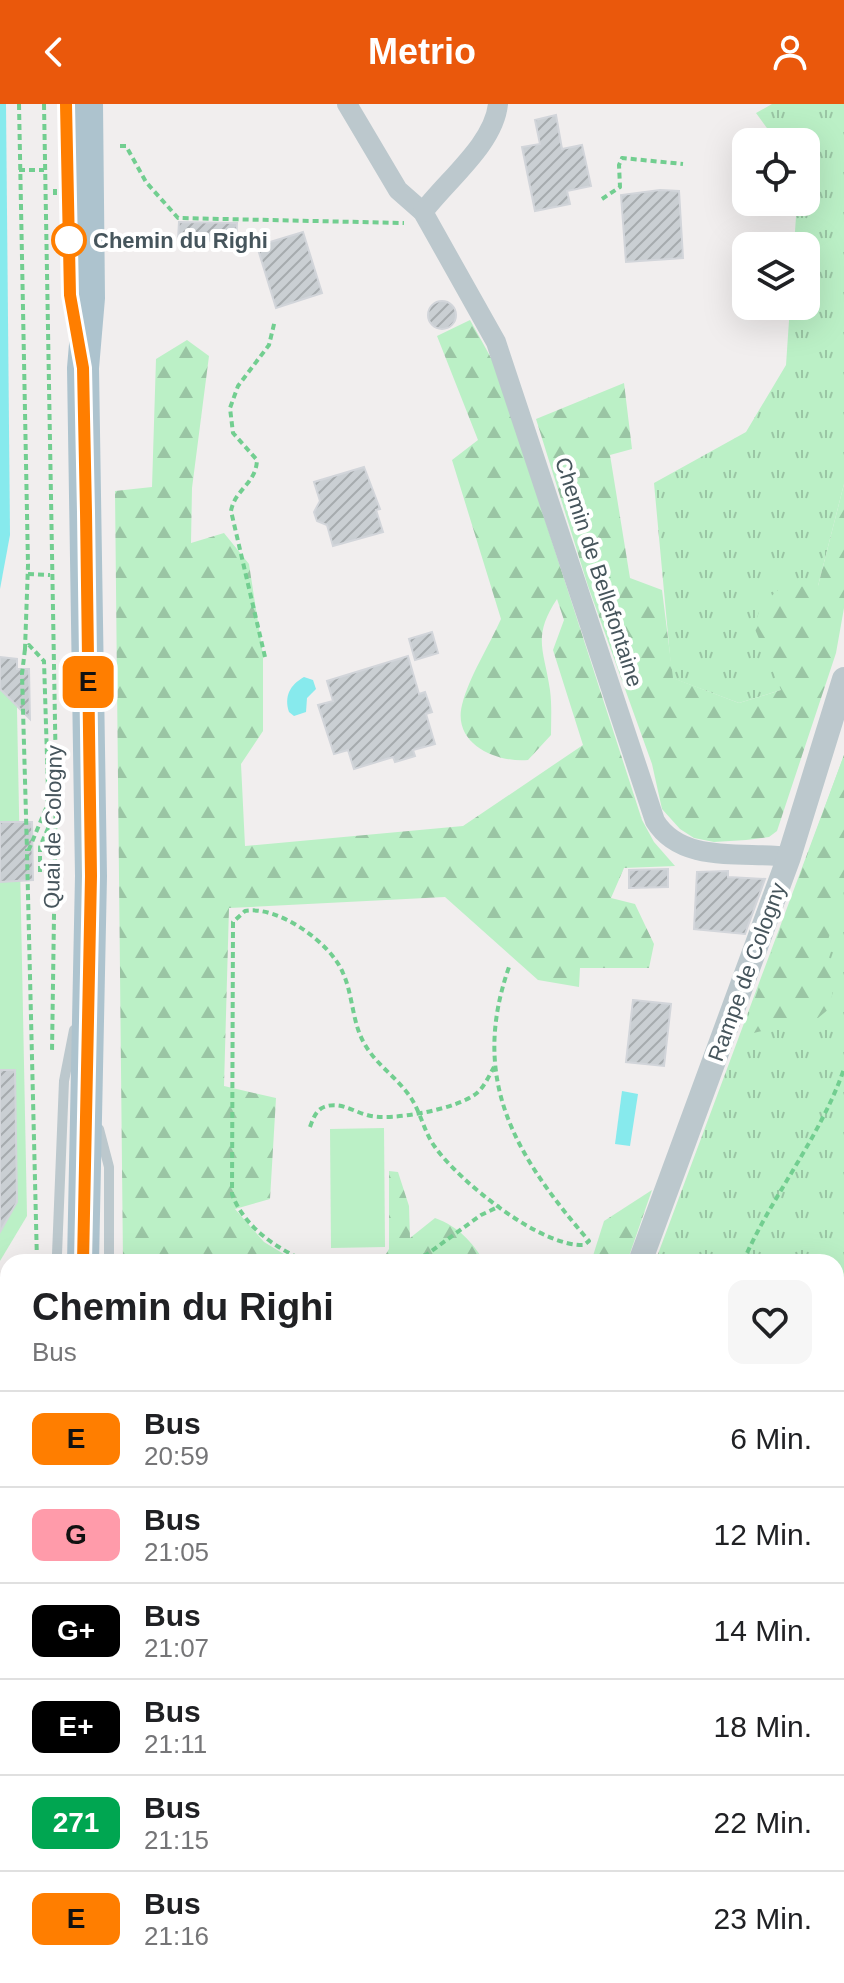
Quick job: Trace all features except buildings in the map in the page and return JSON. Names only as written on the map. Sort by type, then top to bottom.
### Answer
[{"type":"main road","name":"Quai de Cologny","points":[[66,104],[66,203],[89,298],[83,368],[89,945],[87,1085],[70,1254]]},
{"type":"main road","name":"Quai de Cologny","points":[[66,203],[87,104]]},
{"type":"street","name":"Chemin de Bellefontaine","points":[[347,104],[398,190],[423,212],[504,360],[655,821],[666,836],[684,848],[789,857]]},
{"type":"street","points":[[423,212],[483,142],[494,123],[498,104]]},
{"type":"street","name":"Rampe de Cologny","points":[[643,1254],[789,857],[844,679]]},
{"type":"lane","points":[[70,1254],[64,1081],[89,945]]},
{"type":"lane","points":[[87,1085],[109,1167],[109,1254]]},
{"type":"path","points":[[19,104],[28,574],[22,674],[37,1254]]},
{"type":"path","name":"Quai de Cologny","points":[[44,104],[56,778],[53,817],[52,1067]]},
{"type":"path","points":[[120,146],[126,146],[146,182],[178,218],[404,223],[423,212]]},
{"type":"path","points":[[602,199],[620,187],[619,165],[622,158],[683,164]]},
{"type":"path","points":[[19,170],[44,170]]},
{"type":"path","points":[[265,657],[233,531],[231,511],[235,498],[255,476],[257,460],[238,441],[230,417],[235,392],[269,345],[275,320]]},
{"type":"path","points":[[28,574],[50,575]]},
{"type":"path","points":[[25,649],[29,645],[44,661],[48,789],[47,806],[27,854]]},
{"type":"path","points":[[40,872],[40,847],[53,817]]},
{"type":"path","points":[[291,1254],[257,1231],[232,1194],[230,935],[236,917],[249,910],[269,913],[291,924],[335,958],[348,983],[364,1042],[378,1063],[407,1092],[446,1162],[500,1206],[557,1240],[576,1246],[589,1241],[547,1192],[519,1149],[504,1114],[495,1065],[496,1016],[509,967]]},
{"type":"path","points":[[310,1127],[317,1112],[325,1106],[347,1106],[370,1116],[418,1113],[475,1095],[495,1065]]},
{"type":"path","points":[[747,1254],[774,1199],[828,1108],[844,1069]]},
{"type":"path","points":[[427,1254],[481,1215],[500,1206]]},
{"type":"green space","points":[[772,104],[844,104],[844,484],[818,586],[781,690],[739,703],[672,678],[654,483],[746,432],[786,365],[789,320],[820,320],[820,232],[795,232],[796,216],[820,216],[820,128],[767,128],[756,113]]},
{"type":"green space","points":[[470,320],[495,365],[642,820],[654,842],[675,866],[624,868],[611,898],[635,904],[654,944],[649,968],[580,968],[579,987],[538,980],[445,897],[229,908],[224,1086],[276,1098],[270,1199],[235,1209],[264,1242],[284,1254],[123,1254],[115,491],[152,487],[156,359],[187,340],[209,356],[192,488],[191,543],[224,533],[249,564],[263,655],[263,731],[241,764],[245,846],[463,826],[583,745],[553,650],[564,620],[557,599],[542,634],[551,696],[551,735],[528,760],[516,760],[480,749],[464,731],[462,705],[501,619],[452,460],[478,440],[437,336]]},
{"type":"green space","points":[[624,383],[632,449],[610,455],[630,578],[662,590],[673,678],[739,703],[781,690],[754,627],[761,606],[781,587],[818,586],[844,484],[844,608],[836,653],[777,831],[769,837],[714,842],[694,838],[680,829],[662,809],[652,764],[588,586],[536,419]]},
{"type":"green space","points":[[0,658],[16,659],[27,1216],[4,1254],[0,1254]]},
{"type":"green space","points":[[844,755],[844,1254],[658,1254]]},
{"type":"green space","points":[[844,755],[844,891],[827,943],[833,989],[830,1008],[818,1018],[741,1036]]},
{"type":"green space","points":[[384,1128],[385,1247],[331,1248],[330,1129]]},
{"type":"green space","points":[[389,1171],[398,1172],[409,1206],[410,1238],[435,1218],[464,1236],[479,1254],[386,1254],[389,1249]]},
{"type":"green space","points":[[652,1190],[630,1254],[594,1254],[604,1221]]},
{"type":"water","points":[[0,104],[6,104],[10,535],[0,589]]},
{"type":"water","points":[[304,677],[313,680],[316,689],[307,698],[306,712],[294,716],[289,712],[288,696],[292,687]]},
{"type":"water","points":[[622,1091],[638,1094],[630,1146],[615,1144]]},
{"type":"bus line","name":"E","points":[[66,104],[70,295],[83,368],[86,512],[91,876],[83,1254]]},
{"type":"place","name":"Chemin du Righi","points":[[69,240]]}]
